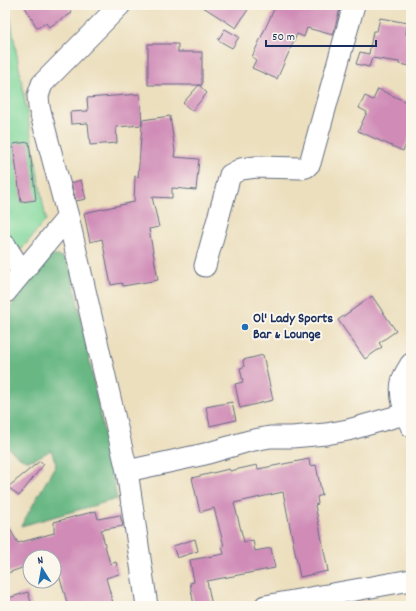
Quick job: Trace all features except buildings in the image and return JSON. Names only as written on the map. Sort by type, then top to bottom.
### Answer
[{"type":"street","points":[[120,5],[42,84],[38,96],[39,107],[68,217],[127,471],[147,606]]},
{"type":"street","points":[[205,266],[230,175],[241,169],[256,167],[301,168],[310,162],[354,5]]},
{"type":"street","points":[[5,293],[68,217]]},
{"type":"street","points":[[5,245],[22,272]]},
{"type":"street","points":[[127,471],[205,454],[249,440],[270,437],[326,434],[408,420],[402,396],[402,381],[411,364]]},
{"type":"street","points":[[265,606],[411,580]]},
{"type":"green space","points":[[5,5],[8,5],[46,220],[5,269]]},
{"type":"green space","points":[[50,256],[63,257],[69,264],[72,273],[117,499],[21,526],[56,464],[51,450],[31,460],[26,460],[5,445],[5,316],[41,262]]},
{"type":"place","name":"Ol' Lady Sports Bar & Lounge","points":[[245,327]]}]
